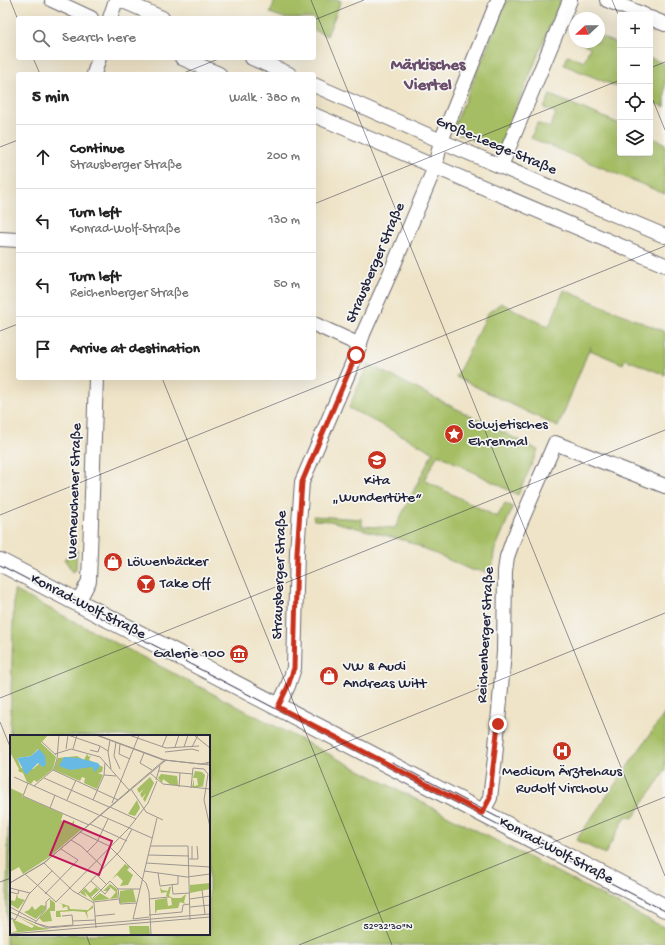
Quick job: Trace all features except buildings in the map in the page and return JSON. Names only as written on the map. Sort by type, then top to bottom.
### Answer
[{"type":"main road","name":"Konrad-Wolf-Straße","points":[[0,562],[665,908]]},
{"type":"street","points":[[52,0],[87,16]]},
{"type":"street","points":[[111,16],[116,0]]},
{"type":"street","points":[[121,0],[157,16]]},
{"type":"street","name":"Strausberger Straße","points":[[278,707],[288,686],[294,668],[297,552],[299,507],[302,482],[356,355],[363,334],[435,167],[441,141],[498,0]]},
{"type":"street","points":[[500,166],[570,0]]},
{"type":"street","points":[[607,0],[637,12]]},
{"type":"street","points":[[653,19],[665,24]]},
{"type":"street","points":[[95,72],[98,60]]},
{"type":"street","points":[[187,60],[214,72]]},
{"type":"street","points":[[257,60],[284,72]]},
{"type":"street","name":"Große-Leege-Straße","points":[[316,86],[441,141],[665,236]]},
{"type":"street","points":[[316,116],[665,265]]},
{"type":"street","points":[[0,239],[16,240]]},
{"type":"street","points":[[316,325],[360,345]]},
{"type":"street","name":"Werneuchener Straße","points":[[78,602],[88,581],[96,380]]},
{"type":"street","name":"Reichenberger Straße","points":[[482,813],[490,798],[495,758],[504,652],[504,571],[513,540],[555,443],[665,486]]},
{"type":"green space","points":[[275,0],[341,1],[327,36],[316,31],[316,16],[278,16],[270,13]]},
{"type":"green space","points":[[507,0],[561,0],[498,151],[452,131]]},
{"type":"green space","points":[[605,39],[617,44],[617,87],[564,65],[568,55],[584,62],[590,48],[605,48]]},
{"type":"green space","points":[[653,59],[665,64],[665,107],[653,102]]},
{"type":"green space","points":[[550,95],[617,123],[617,156],[653,156],[653,138],[665,143],[665,194],[531,138],[537,123],[550,128],[556,113],[544,108]]},
{"type":"green space","points":[[564,290],[665,332],[665,375],[625,359],[623,364],[590,350],[590,347],[558,427],[456,377],[488,313],[501,303],[549,327]]},
{"type":"green space","points":[[368,364],[538,450],[518,495],[438,454],[424,480],[497,517],[505,503],[513,507],[494,552],[492,573],[471,570],[407,541],[330,521],[314,520],[313,516],[362,519],[362,526],[395,528],[433,452],[349,408]]},
{"type":"green space","points":[[77,550],[76,570],[73,572],[64,559]]},
{"type":"green space","points":[[14,590],[665,928],[665,945],[6,945],[10,730]]},
{"type":"green space","points":[[665,713],[665,771],[633,818],[626,816],[605,854],[576,840]]},
{"type":"tram line","points":[[0,565],[665,911]]},
{"type":"tram line","points":[[60,590],[111,617]]},
{"type":"tram line","points":[[392,762],[562,851]]},
{"type":"place","name":"Sowjetisches Ehrenmal","points":[[454,434]]},
{"type":"place","name":"Kita „Wundertüte“","points":[[377,460]]},
{"type":"place","name":"Löwenbäcker","points":[[113,562]]},
{"type":"place","name":"Take Off","points":[[146,584]]},
{"type":"place","name":"Galerie 100","points":[[239,654]]},
{"type":"place","name":"VW & Audi Andreas Witt","points":[[329,676]]},
{"type":"place","name":"Medicum Ärztehaus Rudolf Virchow","points":[[562,751]]},
{"type":"district","name":"Märkisches Viertel","points":[[428,76]]},
{"type":"route","points":[[356,355],[302,482],[297,552],[294,668],[288,686],[278,707],[482,813],[490,798],[498,724]]}]
